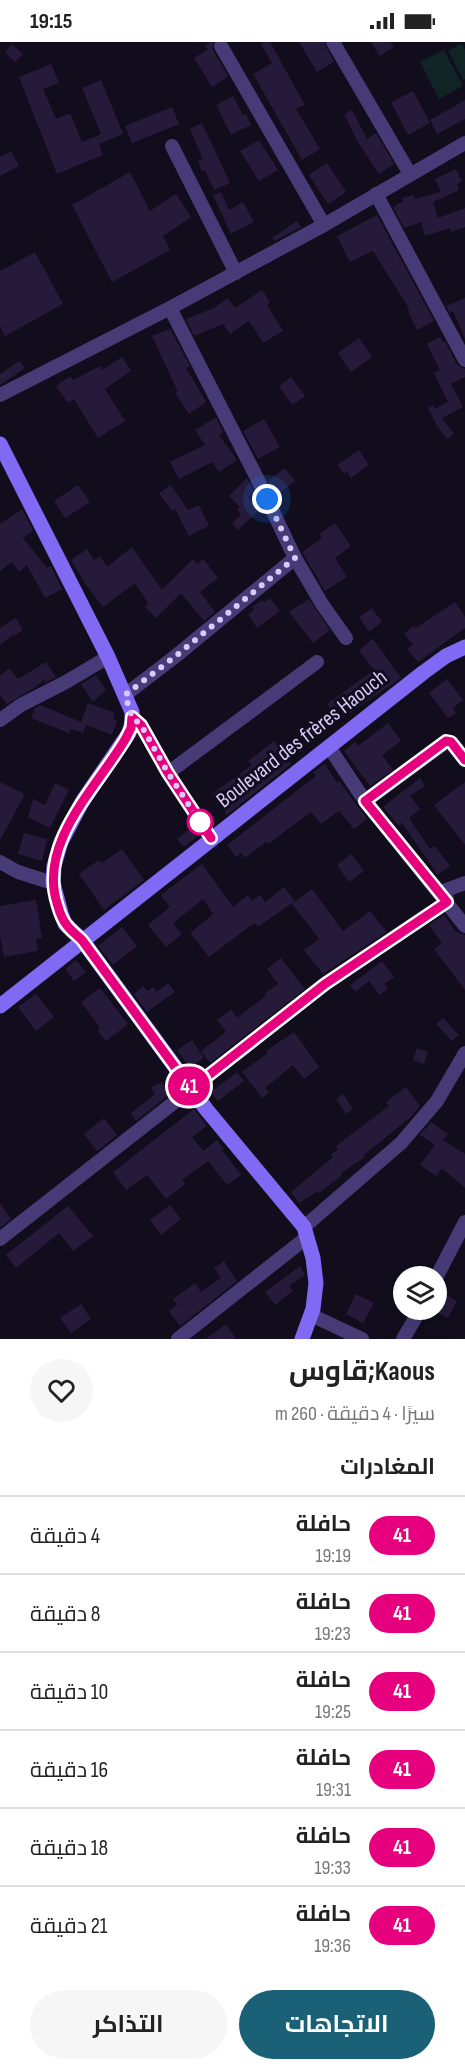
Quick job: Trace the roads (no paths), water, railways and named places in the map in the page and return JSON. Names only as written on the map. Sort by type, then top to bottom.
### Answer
[{"type":"main road","points":[[0,444],[108,657],[132,717],[129,733],[82,802],[57,855],[52,883],[57,903],[65,924],[82,940],[191,1089],[305,1233],[313,1258],[315,1283],[311,1316],[302,1339]]},
{"type":"main road","name":"Boulevard des frères Haouch","points":[[0,1006],[328,747],[437,663],[455,650],[465,647]]},
{"type":"main road","points":[[115,754],[126,698]]},
{"type":"street","points":[[333,42],[410,174]]},
{"type":"street","points":[[221,46],[324,225]]},
{"type":"street","points":[[0,396],[236,273],[465,143]]},
{"type":"street","points":[[172,146],[236,273]]},
{"type":"street","points":[[376,194],[465,360]]},
{"type":"street","points":[[170,308],[295,558],[322,604],[346,638]]},
{"type":"street","points":[[126,698],[295,558]]},
{"type":"street","points":[[0,720],[21,705],[108,657]]},
{"type":"street","points":[[168,773],[317,662]]},
{"type":"street","points":[[132,717],[141,725],[168,773],[211,838]]},
{"type":"street","points":[[365,801],[446,741],[451,742],[465,760]]},
{"type":"street","points":[[328,747],[365,801],[465,926]]},
{"type":"street","points":[[0,862],[24,874],[52,883]]},
{"type":"street","points":[[447,902],[446,890],[465,883]]},
{"type":"street","points":[[0,1239],[325,984],[447,902]]},
{"type":"street","points":[[178,1339],[305,1233],[407,1137],[437,1101],[465,1053]]},
{"type":"street","points":[[442,1266],[465,1222]]},
{"type":"street","points":[[311,1316],[362,1339]]},
{"type":"street","points":[[403,1339],[414,1320]]}]
